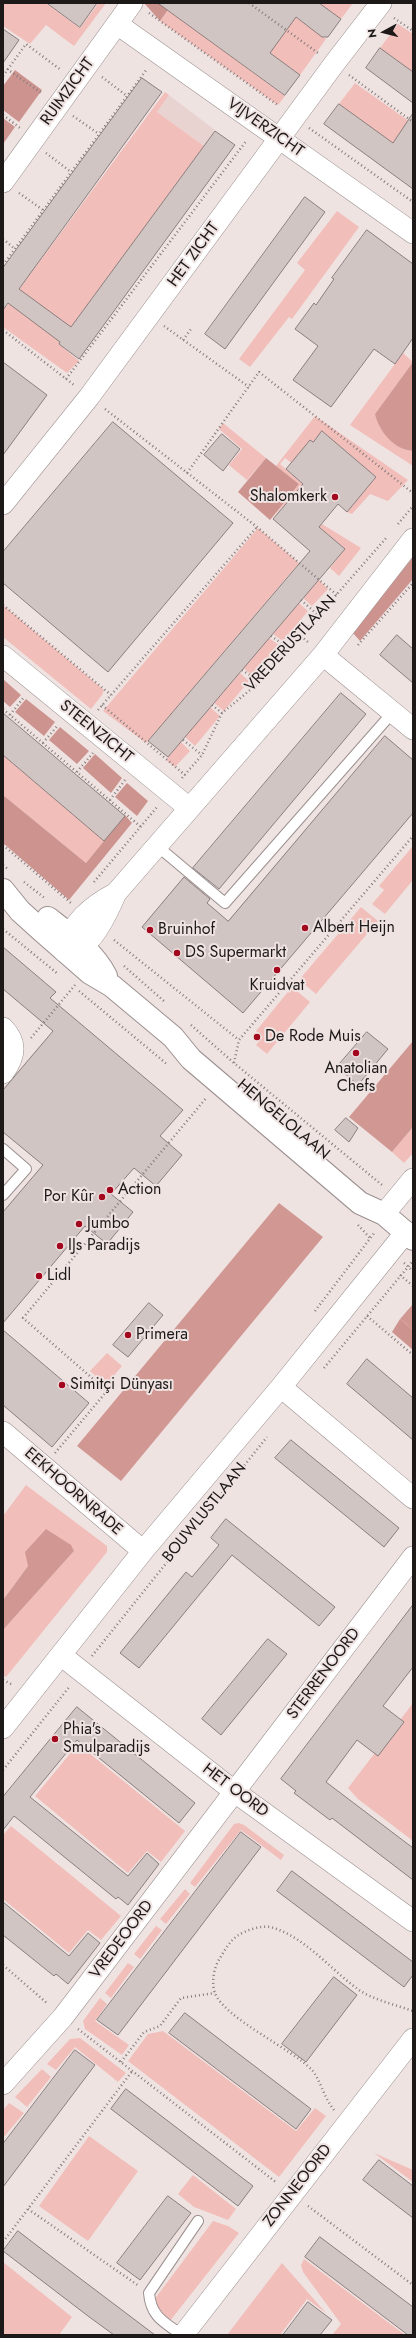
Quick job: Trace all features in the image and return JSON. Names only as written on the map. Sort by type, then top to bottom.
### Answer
[{"type":"street","name":"HET ZICHT","points":[[3,504],[89,396],[280,139],[295,118],[328,60],[380,5]]},
{"type":"street","name":"RUIMZICHT","points":[[3,181],[27,135],[58,105],[117,24],[140,7]]},
{"type":"street","name":"VIJVERZICHT","points":[[117,24],[413,233]]},
{"type":"street","name":"VREDERUSTLAAN","points":[[72,944],[97,903],[116,893],[156,845],[323,655],[413,539]]},
{"type":"street","points":[[323,655],[413,729]]},
{"type":"street","name":"STEENZICHT","points":[[3,656],[189,808]]},
{"type":"street","name":"HENGELOLAAN","points":[[3,890],[26,902],[72,944],[90,973],[112,986],[173,1037],[192,1059],[360,1203],[391,1206],[409,1236]]},
{"type":"street","points":[[3,1028],[11,1036],[13,1044],[7,1068]]},
{"type":"street","points":[[391,1206],[413,1180]]},
{"type":"street","name":"BOUWLUSTLAAN","points":[[3,1728],[62,1656],[144,1551],[409,1236]]},
{"type":"street","points":[[281,1387],[413,1498]]},
{"type":"street","name":"EEKHOORNRADE","points":[[3,1432],[144,1551]]},
{"type":"street","name":"STERRENOORD","points":[[235,1792],[413,1556]]},
{"type":"street","name":"HET OORD","points":[[62,1656],[235,1792],[413,1921]]},
{"type":"street","name":"VREDEOORD","points":[[3,2084],[63,2017],[235,1792]]},
{"type":"street","name":"ZONNEOORD","points":[[183,2335],[291,2194],[413,2039]]},
{"type":"lane","points":[[156,845],[225,903],[393,712]]},
{"type":"lane","points":[[3,1149],[26,1169],[3,1195]]},
{"type":"lane","points":[[183,2335],[160,2320],[150,2306],[149,2293],[198,2222]]},
{"type":"path","points":[[249,3],[413,122]]},
{"type":"path","points":[[380,5],[413,32]]},
{"type":"path","points":[[140,7],[413,202]]},
{"type":"path","points":[[3,76],[26,44],[127,96]]},
{"type":"path","points":[[3,265],[158,53]]},
{"type":"path","points":[[8,69],[99,134]]},
{"type":"path","points":[[3,114],[71,172]]},
{"type":"path","points":[[66,379],[241,147],[260,125]]},
{"type":"path","points":[[3,181],[43,210]]},
{"type":"path","points":[[3,239],[15,248]]},
{"type":"path","points":[[149,315],[249,387]]},
{"type":"path","points":[[183,340],[191,329]]},
{"type":"path","points":[[3,330],[257,527],[337,595]]},
{"type":"path","points":[[187,473],[259,372],[413,493]]},
{"type":"path","points":[[394,530],[413,506]]},
{"type":"path","points":[[86,724],[257,527]]},
{"type":"path","name":"VREDERUSTLAAN","points":[[93,883],[202,755],[222,713],[260,682],[389,536]]},
{"type":"path","points":[[301,600],[318,615]]},
{"type":"path","points":[[3,605],[111,695]]},
{"type":"path","points":[[271,636],[290,649]]},
{"type":"path","points":[[242,670],[260,682]]},
{"type":"path","points":[[102,705],[185,775]]},
{"type":"path","points":[[212,705],[222,713]]},
{"type":"path","points":[[3,709],[141,827]]},
{"type":"path","points":[[77,772],[104,739]]},
{"type":"path","points":[[183,740],[202,755]]},
{"type":"path","points":[[110,800],[136,765]]},
{"type":"path","points":[[111,937],[239,1040],[413,836]]},
{"type":"path","points":[[3,845],[72,904]]},
{"type":"path","points":[[68,906],[78,899]]},
{"type":"path","points":[[7,1068],[73,986]]},
{"type":"path","name":"HENGELOLAAN","points":[[239,1040],[234,1063],[391,1206]]},
{"type":"path","points":[[43,1467],[107,1392],[23,1318],[207,1097]]},
{"type":"path","points":[[322,1370],[413,1261]]},
{"type":"path","points":[[400,1275],[413,1286]]},
{"type":"path","points":[[368,1316],[413,1355]]},
{"type":"path","name":"BOUWLUSTLAAN","points":[[3,1770],[82,1671],[120,1618],[272,1430]]},
{"type":"path","points":[[346,2124],[326,2100],[313,2071],[239,2018],[222,2003],[215,1993],[214,1975],[217,1963],[231,1940],[241,1933],[253,1929],[272,1927],[290,1934],[361,1991],[413,2011]]},
{"type":"path","points":[[3,1965],[63,2017],[291,2194],[413,2285]]},
{"type":"path","points":[[121,2062],[144,2032],[160,2026],[181,1998],[215,1993]]},
{"type":"path","points":[[3,2242],[132,2070]]},
{"type":"path","points":[[28,2209],[149,2293]]},
{"type":"shaded area","points":[[5,3],[46,3],[80,28],[97,5],[94,3],[106,3],[74,46],[46,25],[30,44],[3,26],[3,6]]},
{"type":"shaded area","points":[[144,3],[173,3],[160,21]]},
{"type":"shaded area","points":[[201,3],[276,3],[326,39],[300,75]]},
{"type":"shaded area","points":[[319,3],[353,3],[341,19]]},
{"type":"shaded area","points":[[168,10],[285,96],[278,105],[160,21]]},
{"type":"shaded area","points":[[398,24],[413,34],[413,72],[380,48]]},
{"type":"shaded area","points":[[15,70],[42,90],[19,122],[3,110],[3,86]]},
{"type":"shaded area","points":[[355,83],[413,124],[413,158],[339,104]]},
{"type":"shaded area","points":[[165,92],[169,95],[157,112],[204,146],[59,344],[79,361],[67,373],[3,327],[3,305],[6,307]]},
{"type":"shaded area","points":[[169,95],[215,130],[204,146],[157,112]]},
{"type":"shaded area","points":[[3,118],[15,127],[3,144]]},
{"type":"shaded area","points":[[337,211],[359,227],[292,319],[289,317],[250,367],[239,359],[305,270],[297,263]]},
{"type":"shaded area","points":[[403,353],[413,362],[375,414],[381,426],[394,443],[406,450],[413,451],[413,466],[350,425]]},
{"type":"shaded area","points":[[413,362],[413,451],[400,447],[388,438],[380,427],[375,414]]},
{"type":"shaded area","points":[[315,416],[408,480],[388,501],[370,494],[352,514],[347,512],[376,477],[322,431],[313,442],[310,440],[293,464],[285,458],[280,464],[313,493],[299,510],[288,501],[270,520],[299,484],[276,466]]},
{"type":"shaded area","points":[[223,423],[266,458],[247,480],[229,465],[242,449],[219,429]]},
{"type":"shaded area","points":[[266,458],[299,484],[270,520],[238,492]]},
{"type":"shaded area","points":[[322,524],[361,548],[339,576],[330,568],[345,549],[319,527]]},
{"type":"shaded area","points":[[258,528],[299,563],[146,743],[103,711]]},
{"type":"shaded area","points":[[413,557],[413,579],[360,641],[352,632]]},
{"type":"shaded area","points":[[319,580],[328,589],[312,606],[303,598]]},
{"type":"shaded area","points":[[299,603],[308,611],[283,641],[273,634]]},
{"type":"shaded area","points":[[3,605],[104,690],[91,709],[3,637]]},
{"type":"shaded area","points":[[269,638],[280,646],[253,676],[243,668]]},
{"type":"shaded area","points":[[240,673],[249,681],[224,711],[214,703]]},
{"type":"shaded area","points":[[3,679],[21,695],[10,707],[3,701]]},
{"type":"shaded area","points":[[26,699],[55,722],[44,736],[15,712]]},
{"type":"shaded area","points":[[210,707],[220,716],[195,746],[185,737]]},
{"type":"shaded area","points":[[60,727],[89,751],[77,764],[49,740]]},
{"type":"shaded area","points":[[181,742],[190,751],[175,767],[166,760]]},
{"type":"shaded area","points":[[95,754],[122,778],[111,793],[83,768]]},
{"type":"shaded area","points":[[3,755],[104,841],[86,863],[3,795]]},
{"type":"shaded area","points":[[127,783],[148,801],[137,816],[115,797]]},
{"type":"shaded area","points":[[3,795],[86,863],[125,815],[132,823],[69,900],[3,843]]},
{"type":"shaded area","points":[[413,846],[413,880],[385,914],[372,904],[384,890],[379,886]]},
{"type":"shaded area","points":[[361,907],[378,921],[316,994],[299,980]]},
{"type":"shaded area","points":[[292,987],[310,1002],[267,1054],[256,1045],[263,1037],[256,1031]]},
{"type":"shaded area","points":[[413,1041],[413,1127],[392,1152],[349,1117]]},
{"type":"shaded area","points":[[413,1127],[413,1153],[404,1163],[392,1152]]},
{"type":"shaded area","points":[[279,1203],[323,1237],[121,1481],[77,1446]]},
{"type":"shaded area","points":[[413,1304],[413,1330],[400,1319]]},
{"type":"shaded area","points":[[400,1319],[413,1330],[413,1350],[392,1332]]},
{"type":"shaded area","points":[[107,1353],[122,1366],[106,1385],[90,1371]]},
{"type":"shaded area","points":[[26,1485],[107,1546],[107,1552],[6,1677],[3,1675],[3,1630],[74,1551],[28,1566],[3,1600],[3,1516]]},
{"type":"shaded area","points":[[46,1529],[71,1545],[74,1551],[3,1630],[3,1600],[28,1566],[25,1552]]},
{"type":"shaded area","points":[[413,1703],[413,1841],[358,1799],[348,1788]]},
{"type":"shaded area","points":[[78,1744],[185,1831],[161,1862],[147,1851],[128,1873],[35,1796]]},
{"type":"shaded area","points":[[239,1823],[244,1825],[284,1855],[281,1860],[241,1830],[195,1887],[190,1883],[234,1824]]},
{"type":"shaded area","points":[[11,1826],[121,1916],[101,1940],[88,1930],[69,1953],[3,1899],[3,1835]]},
{"type":"shaded area","points":[[185,1889],[190,1894],[166,1924],[160,1919]]},
{"type":"shaded area","points":[[156,1926],[162,1930],[140,1959],[134,1954]]},
{"type":"shaded area","points":[[128,1963],[134,1967],[111,1998],[105,1993]]},
{"type":"shaded area","points":[[100,1998],[107,2004],[95,2021],[129,2045],[122,2055],[85,2029],[83,2021]]},
{"type":"shaded area","points":[[163,2031],[296,2131],[315,2108],[326,2116],[279,2177],[128,2061],[148,2034]]},
{"type":"shaded area","points":[[80,2038],[126,2073],[118,2082],[75,2047],[56,2070],[47,2064],[70,2039]]},
{"type":"shaded area","points":[[42,2069],[51,2077],[27,2107],[15,2097]]},
{"type":"shaded area","points":[[9,2103],[24,2113],[3,2138],[3,2110]]},
{"type":"shaded area","points":[[89,2136],[138,2171],[88,2241],[39,2206]]},
{"type":"shaded area","points":[[374,2153],[413,2170],[413,2182]]},
{"type":"shaded area","points":[[193,2175],[236,2209],[228,2220],[194,2207],[178,2194]]},
{"type":"shaded area","points":[[213,2221],[228,2226],[239,2233],[170,2321],[162,2316],[154,2300]]},
{"type":"shaded area","points":[[304,2259],[405,2335],[332,2335],[341,2324],[303,2272],[301,2265]]},
{"type":"shaded area","points":[[3,2262],[72,2317],[59,2335],[3,2335]]},
{"type":"shaded area","points":[[282,2263],[326,2313],[307,2299],[280,2335],[227,2335]]},
{"type":"building","points":[[47,3],[97,3],[80,27]]},
{"type":"building","points":[[158,3],[319,3],[341,19],[328,37],[322,37],[296,17],[270,53],[300,75],[285,95]]},
{"type":"building","points":[[3,29],[19,40],[3,63]]},
{"type":"building","points":[[380,48],[413,72],[413,103],[366,68]]},
{"type":"building","points":[[142,78],[162,92],[19,289],[71,327],[215,131],[235,145],[79,359],[59,344],[60,342],[8,303],[3,310],[3,268]]},
{"type":"building","points":[[339,104],[393,143],[413,113],[413,189],[324,124]]},
{"type":"building","points":[[305,197],[325,212],[225,349],[205,334]]},
{"type":"building","points":[[367,230],[413,264],[413,338],[395,364],[374,349],[331,407],[293,380],[318,346],[295,329],[314,303],[316,305],[334,279],[332,278]]},
{"type":"building","points":[[3,362],[47,395],[3,455]]},
{"type":"building","points":[[113,422],[233,523],[108,672],[3,583],[3,552]]},
{"type":"building","points":[[322,431],[376,477],[347,512],[338,504],[319,527],[345,549],[168,757],[148,741],[310,551],[273,519],[303,484],[286,469],[310,440],[313,442]]},
{"type":"building","points":[[222,434],[240,449],[223,471],[204,455]]},
{"type":"building","points":[[397,635],[413,649],[413,683],[380,655]]},
{"type":"building","points":[[341,693],[366,714],[219,889],[193,868]]},
{"type":"building","points":[[3,713],[125,816],[104,841],[3,755]]},
{"type":"building","points":[[385,736],[413,760],[413,813],[243,1013],[142,927],[184,877],[210,899],[207,903],[228,921]]},
{"type":"building","points":[[3,947],[56,992],[50,998],[183,1110],[160,1136],[182,1155],[156,1186],[134,1168],[111,1194],[133,1212],[107,1244],[85,1226],[3,1323],[3,1212],[43,1165],[3,1132],[3,1090],[53,1031],[3,989]]},
{"type":"building","points":[[367,1032],[388,1049],[358,1085],[337,1067]]},
{"type":"building","points":[[346,1118],[358,1128],[349,1142],[335,1130]]},
{"type":"building","points":[[149,1303],[163,1315],[128,1357],[113,1345]]},
{"type":"building","points":[[3,1330],[89,1403],[52,1447],[3,1405]]},
{"type":"building","points":[[367,1359],[413,1398],[413,1440],[347,1384]]},
{"type":"building","points":[[291,1440],[399,1528],[384,1547],[275,1458]]},
{"type":"building","points":[[226,1519],[335,1607],[319,1626],[232,1555],[139,1668],[120,1653],[186,1572],[192,1577],[219,1545],[211,1538]]},
{"type":"building","points":[[413,1605],[413,1667],[383,1706],[404,1722],[378,1756],[357,1740],[326,1782],[413,1848],[413,1880],[332,1818],[330,1820],[294,1793],[296,1791],[281,1779]]},
{"type":"building","points":[[268,1639],[287,1654],[221,1735],[202,1719]]},
{"type":"building","points":[[77,1707],[195,1803],[179,1823],[77,1740],[30,1797],[128,1876],[147,1853],[159,1864],[128,1905],[118,1897],[116,1899],[14,1816],[3,1830],[3,1797]]},
{"type":"building","points":[[241,1832],[261,1847],[118,2035],[97,2020]]},
{"type":"building","points":[[292,1871],[413,1962],[413,1975],[404,1987],[277,1891]]},
{"type":"building","points":[[3,1902],[69,1956],[88,1933],[100,1943],[68,1984],[56,1974],[54,1976],[3,1935]]},
{"type":"building","points":[[334,1977],[357,1995],[306,2062],[282,2044]]},
{"type":"building","points":[[185,2013],[311,2109],[296,2129],[169,2033]]},
{"type":"building","points":[[75,2050],[95,2065],[3,2187],[3,2144]]},
{"type":"building","points":[[126,2089],[253,2186],[238,2206],[111,2109]]},
{"type":"building","points":[[379,2160],[413,2186],[413,2218],[363,2180]]},
{"type":"building","points":[[168,2196],[191,2213],[140,2280],[117,2263]]},
{"type":"building","points":[[18,2231],[155,2335],[114,2335],[88,2316],[3,2251]]},
{"type":"building","points":[[320,2237],[413,2307],[413,2335],[408,2335],[305,2257]]},
{"type":"building","points":[[308,2302],[332,2320],[320,2335],[283,2335]]},
{"type":"place","name":"Shalomkerk","points":[[335,497]]},
{"type":"place","name":"Albert Heijn","points":[[305,928]]},
{"type":"place","name":"Bruinhof","points":[[150,930]]},
{"type":"place","name":"DS Supermarkt","points":[[177,953]]},
{"type":"place","name":"Kruidvat","points":[[277,970]]},
{"type":"place","name":"De Rode Muis","points":[[257,1037]]},
{"type":"place","name":"Anatolian Chefs","points":[[356,1053]]},
{"type":"place","name":"Action","points":[[110,1190]]},
{"type":"place","name":"Por Kûr","points":[[102,1197]]},
{"type":"place","name":"Jumbo","points":[[79,1224]]},
{"type":"place","name":"IJs Paradijs","points":[[60,1246]]},
{"type":"place","name":"Lidl","points":[[39,1276]]},
{"type":"place","name":"Primera","points":[[128,1335]]},
{"type":"place","name":"Simitçi Dünyası","points":[[62,1385]]},
{"type":"place","name":"Phia's Smulparadijs","points":[[55,1739]]}]
